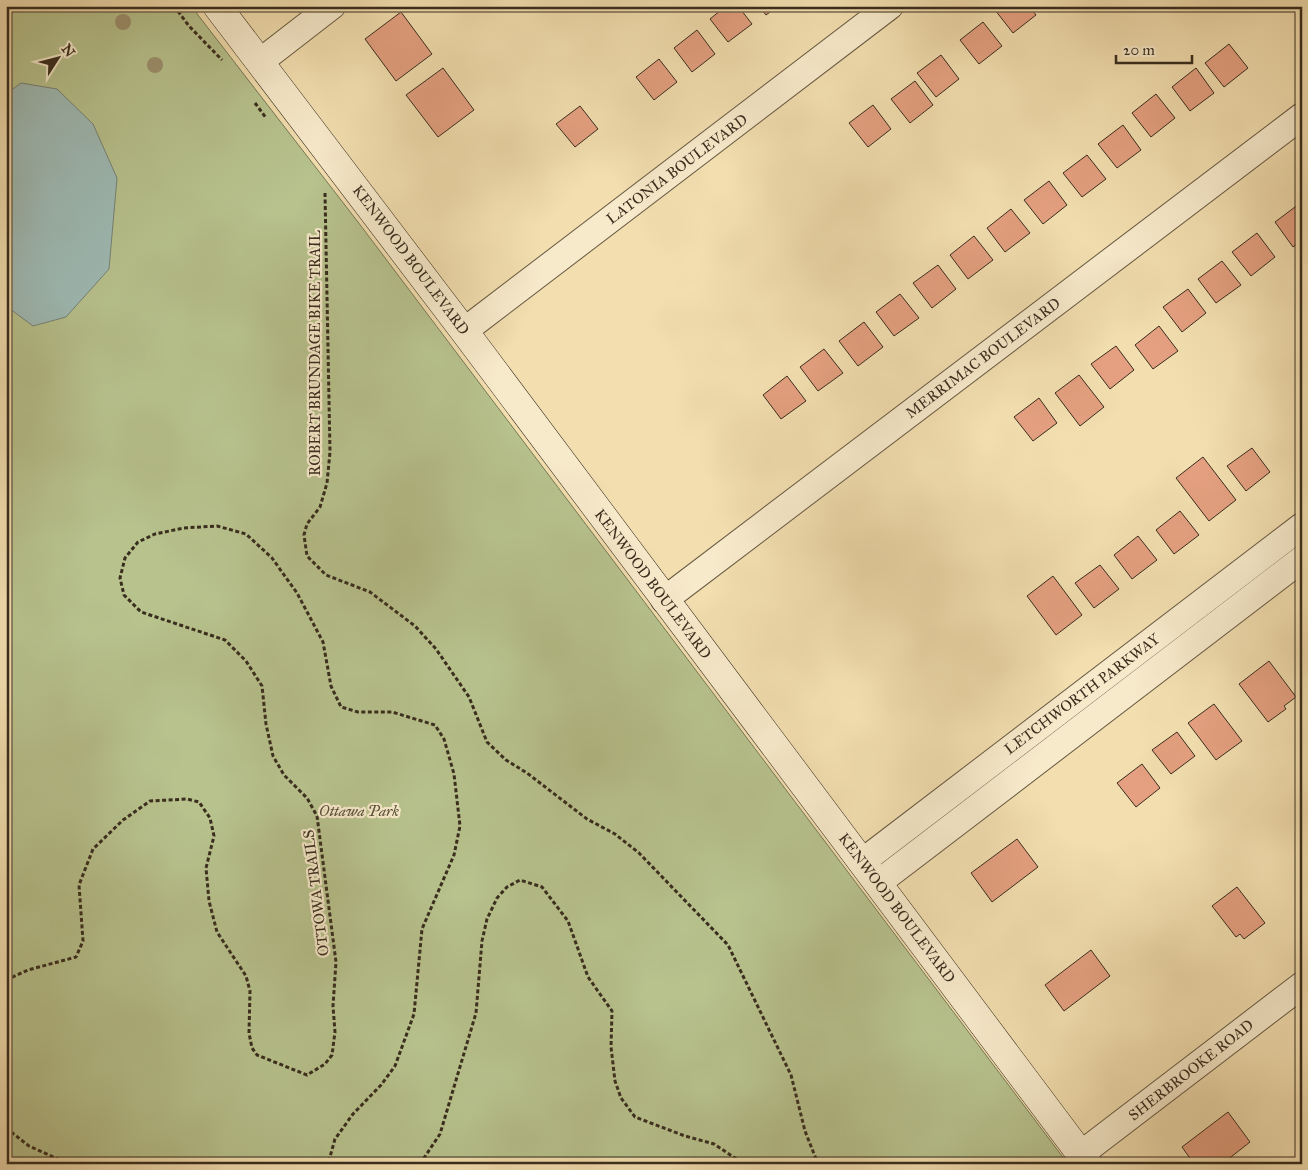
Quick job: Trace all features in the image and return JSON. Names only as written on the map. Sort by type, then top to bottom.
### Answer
[{"type":"street","name":"KENWOOD BOULEVARD","points":[[217,6],[261,61],[1084,1159]]},
{"type":"street","points":[[261,61],[332,6]]},
{"type":"street","name":"LATONIA BOULEVARD","points":[[464,331],[890,6]]},
{"type":"street","name":"MERRIMAC BOULEVARD","points":[[664,600],[1302,116]]},
{"type":"street","name":"LETCHWORTH PARKWAY","points":[[862,862],[1302,526]]},
{"type":"street","name":"LETCHWORTH PARKWAY","points":[[878,883],[1302,559]]},
{"type":"street","name":"SHERBROOKE ROAD","points":[[1084,1159],[1302,985]]},
{"type":"path","points":[[174,6],[189,26],[227,64]]},
{"type":"path","points":[[254,101],[270,123]]},
{"type":"path","name":"ROBERT BRUNDAGE BIKE TRAIL","points":[[322,186],[325,193],[330,452],[328,483],[320,507],[308,524],[304,535],[307,556],[326,575],[370,592],[415,626],[436,649],[469,697],[487,742],[506,760],[528,773],[587,819],[615,834],[639,853],[728,945],[791,1075],[805,1131],[818,1164]]},
{"type":"path","name":"OTTOWA TRAILS","points":[[6,980],[28,970],[76,957],[83,941],[79,884],[93,849],[123,820],[150,801],[187,799],[199,802],[210,818],[214,836],[206,868],[209,901],[217,932],[246,976],[250,991],[249,1034],[252,1048],[257,1055],[307,1075],[325,1064],[332,1054],[336,1032],[333,1006],[336,962],[317,816],[307,798],[284,775],[273,756],[266,724],[262,686],[246,661],[225,640],[141,612],[124,595],[120,578],[125,558],[138,542],[154,534],[184,528],[217,526],[246,534],[272,558],[297,593],[323,642],[331,686],[341,707],[358,712],[392,712],[435,725],[444,739],[454,774],[460,826],[454,855],[422,929],[414,1014],[395,1066],[381,1085],[353,1114],[335,1139],[328,1164]]},
{"type":"path","points":[[420,1164],[440,1134],[476,1012],[482,941],[487,919],[497,898],[507,887],[520,880],[542,887],[568,920],[588,977],[612,1011],[611,1047],[614,1081],[621,1098],[635,1117],[685,1136],[714,1144],[744,1164]]},
{"type":"path","points":[[6,1128],[29,1146],[69,1164]]},
{"type":"green space","name":"Ottawa Park","points":[[6,6],[191,6],[358,222],[1068,1164],[6,1164]]},
{"type":"water","points":[[21,83],[57,89],[93,124],[117,178],[109,269],[66,317],[33,326],[6,306],[6,94]]},
{"type":"building","points":[[726,6],[738,6],[752,24],[728,42],[710,19]]},
{"type":"building","points":[[759,6],[778,6],[766,15]]},
{"type":"building","points":[[999,6],[1029,6],[1036,15],[1013,33],[995,10]]},
{"type":"building","points":[[401,12],[432,54],[396,81],[365,39]]},
{"type":"building","points":[[983,22],[1002,46],[979,64],[960,40]]},
{"type":"building","points":[[697,30],[715,54],[692,72],[674,48]]},
{"type":"building","points":[[1229,44],[1248,68],[1224,87],[1205,63]]},
{"type":"building","points":[[941,55],[959,79],[936,97],[917,73]]},
{"type":"building","points":[[659,59],[677,82],[654,100],[636,77]]},
{"type":"building","points":[[443,68],[474,110],[438,137],[406,95]]},
{"type":"building","points":[[1196,68],[1214,93],[1190,111],[1172,87]]},
{"type":"building","points":[[915,81],[933,105],[910,123],[891,99]]},
{"type":"building","points":[[1156,94],[1175,118],[1151,137],[1132,113]]},
{"type":"building","points":[[873,105],[891,129],[868,147],[849,123]]},
{"type":"building","points":[[580,106],[598,129],[575,147],[556,124]]},
{"type":"building","points":[[1123,125],[1141,150],[1117,168],[1098,144]]},
{"type":"building","points":[[1087,155],[1106,179],[1082,197],[1063,173]]},
{"type":"building","points":[[1049,181],[1067,205],[1043,224],[1024,200]]},
{"type":"building","points":[[1299,204],[1302,207],[1302,240],[1293,247],[1275,222]]},
{"type":"building","points":[[1011,209],[1030,233],[1005,252],[987,228]]},
{"type":"building","points":[[1257,233],[1275,257],[1251,276],[1232,252]]},
{"type":"building","points":[[974,236],[993,260],[968,279],[950,255]]},
{"type":"building","points":[[1222,261],[1241,285],[1216,303],[1198,279]]},
{"type":"building","points":[[938,265],[956,289],[932,308],[913,283]]},
{"type":"building","points":[[1188,289],[1206,313],[1182,332],[1163,307]]},
{"type":"building","points":[[900,294],[919,318],[894,336],[876,312]]},
{"type":"building","points":[[864,322],[883,347],[858,366],[839,341]]},
{"type":"building","points":[[1159,326],[1178,351],[1153,369],[1135,345]]},
{"type":"building","points":[[1116,346],[1134,370],[1110,389],[1091,364]]},
{"type":"building","points":[[824,349],[843,373],[818,391],[800,367]]},
{"type":"building","points":[[1079,375],[1104,407],[1080,426],[1055,393]]},
{"type":"building","points":[[787,376],[806,401],[781,419],[763,395]]},
{"type":"building","points":[[1039,398],[1057,423],[1033,441],[1014,417]]},
{"type":"building","points":[[1252,448],[1270,472],[1246,491],[1227,466]]},
{"type":"building","points":[[1203,457],[1236,500],[1209,521],[1176,478]]},
{"type":"building","points":[[1180,511],[1199,535],[1174,554],[1156,530]]},
{"type":"building","points":[[1138,536],[1157,560],[1132,579],[1114,555]]},
{"type":"building","points":[[1100,565],[1119,589],[1094,608],[1075,583]]},
{"type":"building","points":[[1053,576],[1082,615],[1056,635],[1027,596]]},
{"type":"building","points":[[1269,661],[1296,697],[1284,706],[1286,709],[1268,722],[1239,684]]},
{"type":"building","points":[[1214,704],[1242,741],[1216,760],[1188,723]]},
{"type":"building","points":[[1177,732],[1195,756],[1171,774],[1152,750]]},
{"type":"building","points":[[1142,764],[1160,788],[1136,807],[1117,783]]},
{"type":"building","points":[[1017,839],[1038,867],[992,902],[971,873]]},
{"type":"building","points":[[1237,887],[1265,923],[1244,939],[1240,934],[1236,937],[1212,906]]},
{"type":"building","points":[[1091,950],[1110,976],[1064,1011],[1045,985]]},
{"type":"building","points":[[1228,1112],[1250,1142],[1222,1164],[1194,1164],[1182,1147]]}]
